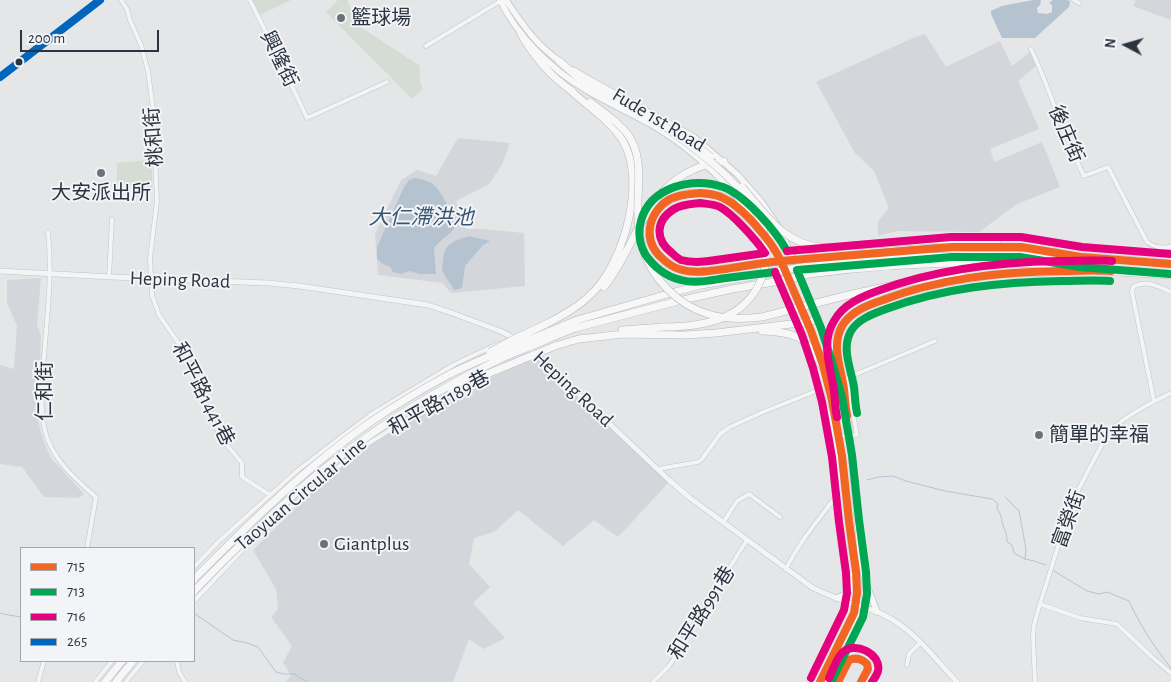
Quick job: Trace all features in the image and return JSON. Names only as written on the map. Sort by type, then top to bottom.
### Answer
[{"type":"highway","points":[[521,34],[531,52],[557,80],[616,121],[627,133],[633,144],[639,168],[638,216],[643,249],[657,275],[675,296],[709,315],[740,318],[762,317],[852,294],[946,276],[1096,270]]},
{"type":"highway","points":[[559,61],[591,87],[684,136],[702,149],[736,179],[779,230],[797,241],[812,246],[837,247],[934,240],[972,240],[1081,257]]},
{"type":"highway","points":[[548,332],[588,297],[604,278],[624,237],[632,193],[631,158],[622,139],[608,123],[569,89]]},
{"type":"highway","points":[[420,402],[555,346],[610,331],[681,327],[713,321],[728,315],[747,302],[759,286],[766,259],[766,245],[762,225],[751,205],[734,184],[708,160],[660,123]]},
{"type":"highway","points":[[548,332],[594,297],[604,287],[613,275],[651,205],[661,192],[685,174],[706,165],[724,162]]},
{"type":"highway","points":[[762,232],[729,200],[716,195],[692,192],[665,202],[653,217],[650,227],[650,236],[654,249],[672,267],[689,272],[774,262],[952,247],[1021,247]]},
{"type":"highway","name":"Taoyuan Circular Line","points":[[195,590],[281,506],[329,465],[379,429],[455,382],[548,332],[577,320],[701,285],[806,266],[858,260],[940,255],[1081,257],[1171,264]]},
{"type":"highway","name":"Taoyuan Circular Line","points":[[195,577],[274,500],[324,457],[372,421],[416,393],[510,341],[576,328],[678,300],[809,274],[846,269],[978,262],[1060,265],[1096,270],[1171,275]]},
{"type":"highway","points":[[845,405],[844,389],[836,353],[836,342],[842,325],[857,311],[908,290],[950,281],[998,274]]},
{"type":"highway","points":[[579,339],[624,334],[685,335],[739,331],[818,319]]},
{"type":"highway","points":[[739,331],[781,333],[798,337],[807,343],[815,353],[825,371]]},
{"type":"highway","points":[[105,682],[121,662]]},
{"type":"highway","points":[[116,682],[132,662]]},
{"type":"main road","points":[[0,77],[100,0]]},
{"type":"main road","name":"Fude 1st Road","points":[[501,0],[507,14],[521,34],[560,73],[591,93],[657,128],[706,165],[726,185],[750,214],[777,254],[808,322],[825,371],[837,437],[857,575],[856,605]]},
{"type":"main road","name":"Fude 1st Road","points":[[506,0],[530,33],[559,61],[592,82],[694,137],[709,148],[737,174],[760,200],[782,232],[818,319],[835,367],[845,405],[865,582],[864,607]]},
{"type":"main road","points":[[696,157],[701,160],[704,159],[709,148]]},
{"type":"main road","points":[[836,598],[846,595],[851,590],[853,576],[852,544]]},
{"type":"main road","points":[[865,582],[877,612]]},
{"type":"street","name":"桃和街","points":[[120,0],[127,9],[143,54],[148,71],[153,109],[157,201],[150,258],[151,279]]},
{"type":"street","name":"興隆街","points":[[250,0],[307,118],[387,82]]},
{"type":"street","points":[[426,46],[501,0]]},
{"type":"street","points":[[1074,0],[1079,3]]},
{"type":"street","name":"後庄街","points":[[1031,49],[1084,176],[1108,167],[1148,242],[1156,247],[1171,247]]},
{"type":"street","points":[[110,277],[112,219]]},
{"type":"street","points":[[48,232],[50,274]]},
{"type":"street","name":"Heping Road","points":[[0,271],[299,286],[428,305],[513,337],[535,353],[690,498],[814,588],[836,598],[877,612],[900,624],[914,636],[957,682]]},
{"type":"street","name":"仁和街","points":[[50,274],[44,349],[42,413],[45,431],[51,447],[61,463],[79,483],[96,497],[87,547]]},
{"type":"street","name":"和平路1441巷","points":[[151,279],[152,295],[159,315],[184,351],[221,438],[242,463],[242,477],[270,495]]},
{"type":"street","points":[[1154,401],[1132,292],[1133,287],[1146,283],[1171,292]]},
{"type":"street","name":"和平路1189巷","points":[[195,566],[218,542],[298,470],[370,415],[455,364],[513,337]]},
{"type":"street","points":[[837,437],[857,435],[847,378],[935,341]]},
{"type":"street","name":"和平路1189巷","points":[[195,600],[251,542],[361,448],[450,392],[535,353]]},
{"type":"street","points":[[658,469],[698,462],[702,460],[720,434],[730,427],[816,391],[822,393],[837,437],[839,491],[838,495],[801,543],[786,569]]},
{"type":"street","name":"富榮街","points":[[1035,682],[1034,625],[1070,508],[1077,492],[1108,433],[1114,426],[1154,401],[1171,393]]},
{"type":"street","points":[[723,523],[737,501],[749,494],[780,517]]},
{"type":"street","name":"和平路991巷","points":[[653,682],[675,657],[747,540]]},
{"type":"street","points":[[218,542],[237,556]]},
{"type":"street","points":[[1040,604],[1080,618],[1117,624],[1171,673]]},
{"type":"street","points":[[820,682],[851,621],[856,605]]},
{"type":"street","points":[[827,682],[864,607]]},
{"type":"street","points":[[907,665],[909,654],[920,643]]},
{"type":"street","points":[[38,682],[44,662]]},
{"type":"street","points":[[95,682],[111,662]]},
{"type":"street","points":[[126,682],[142,662]]},
{"type":"street","points":[[177,662],[179,672],[185,682]]},
{"type":"shaded area","points":[[252,0],[291,0],[262,14],[259,13]]},
{"type":"shaded area","points":[[338,0],[347,0],[356,20],[362,28],[420,66],[420,82],[423,89],[412,99],[326,12]]},
{"type":"shaded area","points":[[1136,0],[1171,0],[1171,20],[1133,6]]},
{"type":"shaded area","points":[[925,34],[946,67],[1000,41],[1012,66],[1030,52],[1036,66],[1018,81],[1039,129],[990,149],[994,162],[1042,142],[1060,187],[1017,204],[979,232],[897,231],[878,236],[878,221],[889,208],[874,171],[855,153],[816,82]]},
{"type":"shaded area","name":"大仁滯洪池","points":[[458,138],[510,143],[502,165],[489,184],[456,201],[466,229],[524,233],[525,286],[451,293],[443,283],[378,275],[375,234],[401,180],[417,170],[436,176]]},
{"type":"shaded area","points":[[152,161],[152,188],[117,186],[117,163]]},
{"type":"shaded area","points":[[41,278],[37,325],[41,336],[38,420],[42,437],[51,458],[84,494],[78,498],[44,497],[22,467],[0,464],[0,365],[14,369],[17,326],[7,303],[7,280]]},
{"type":"shaded area","points":[[536,358],[669,482],[618,537],[594,520],[563,546],[518,510],[494,532],[474,538],[469,564],[490,587],[473,603],[505,638],[484,649],[469,639],[453,682],[286,682],[291,675],[283,663],[292,646],[271,617],[278,609],[276,589],[253,550],[330,475],[430,404]]},
{"type":"water","points":[[1041,0],[1037,8],[1038,13],[1047,14],[1052,12],[1052,5],[1049,3],[1053,0],[1070,1],[1069,7],[1035,38],[1002,38],[991,11],[1002,6]]},
{"type":"water","name":"大仁滯洪池","points":[[415,178],[432,183],[438,189],[456,219],[456,227],[434,248],[436,274],[420,274],[409,271],[401,274],[393,272],[390,267],[377,259],[377,247],[404,187],[409,180]]},
{"type":"water","points":[[469,236],[490,241],[483,245],[465,266],[462,288],[454,290],[442,269],[445,250],[459,239]]},
{"type":"waterway","points":[[867,480],[893,476],[945,491],[992,499],[998,504],[997,509],[1001,515],[1007,542],[1012,545],[1014,553],[1025,559],[1046,565]]},
{"type":"waterway","points":[[1005,497],[1019,511],[1026,549],[1025,559]]},
{"type":"waterway","points":[[1054,571],[1087,591],[1099,594],[1107,592],[1129,601],[1148,636],[1171,668]]},
{"type":"waterway","points":[[0,613],[20,617]]},
{"type":"waterway","points":[[195,614],[233,640],[258,647],[276,672],[294,674],[307,682]]},
{"type":"transit line","name":"265","points":[[0,77],[100,0]]},
{"type":"transit line","name":"713","points":[[775,272],[698,282],[675,279],[652,263],[641,246],[641,221],[646,209],[663,192],[674,187],[699,183],[723,187],[732,191],[750,205],[787,251]]},
{"type":"transit line","name":"715","points":[[700,193],[720,197],[739,209],[764,235],[781,261],[696,272],[679,269],[667,262],[656,252],[652,244],[650,236],[652,220],[656,212],[670,199],[681,195],[700,193]]},
{"type":"transit line","name":"716","points":[[700,203],[715,205],[725,210],[744,228],[765,253],[702,262],[692,262],[677,258],[666,248],[660,237],[663,219],[677,207],[700,203]]},
{"type":"transit line","name":"716","points":[[787,251],[951,237],[1021,237],[1082,247],[1171,254]]},
{"type":"transit line","name":"715","points":[[781,261],[952,247],[1021,247],[1081,257],[1171,264]]},
{"type":"transit line","name":"713","points":[[831,682],[863,617],[867,594],[866,572],[852,455],[842,397],[821,328],[797,270],[952,257],[1020,257],[1080,267],[1170,274]]},
{"type":"transit line","name":"715","points":[[781,261],[811,331],[823,365],[832,400],[842,456],[856,572],[857,593],[854,613],[820,682]]},
{"type":"transit line","name":"716","points":[[837,417],[828,356],[828,338],[838,315],[854,301],[902,283],[968,268],[1013,263],[1112,261]]},
{"type":"transit line","name":"715","points":[[847,415],[837,341],[842,326],[850,316],[860,309],[905,292],[949,281],[1039,272],[1111,271]]},
{"type":"transit line","name":"716","points":[[775,272],[802,335],[822,402],[832,457],[846,573],[847,593],[844,610],[811,678]]},
{"type":"transit line","name":"713","points":[[857,413],[847,344],[851,331],[866,317],[907,302],[950,291],[994,285],[1039,282],[1110,281]]},
{"type":"transit line","name":"716","points":[[829,678],[836,661],[842,653],[847,649],[860,648],[872,654],[876,659],[878,672],[872,682]]},
{"type":"transit line","name":"715","points":[[838,682],[849,660],[852,659],[861,660],[867,664],[868,669],[861,682]]},
{"type":"place","name":"籃球場","points":[[341,18]]},
{"type":"place","name":"大安派出所","points":[[101,173]]},
{"type":"place","name":"簡單的幸福","points":[[1039,435]]},
{"type":"place","name":"Giantplus","points":[[324,544]]}]
